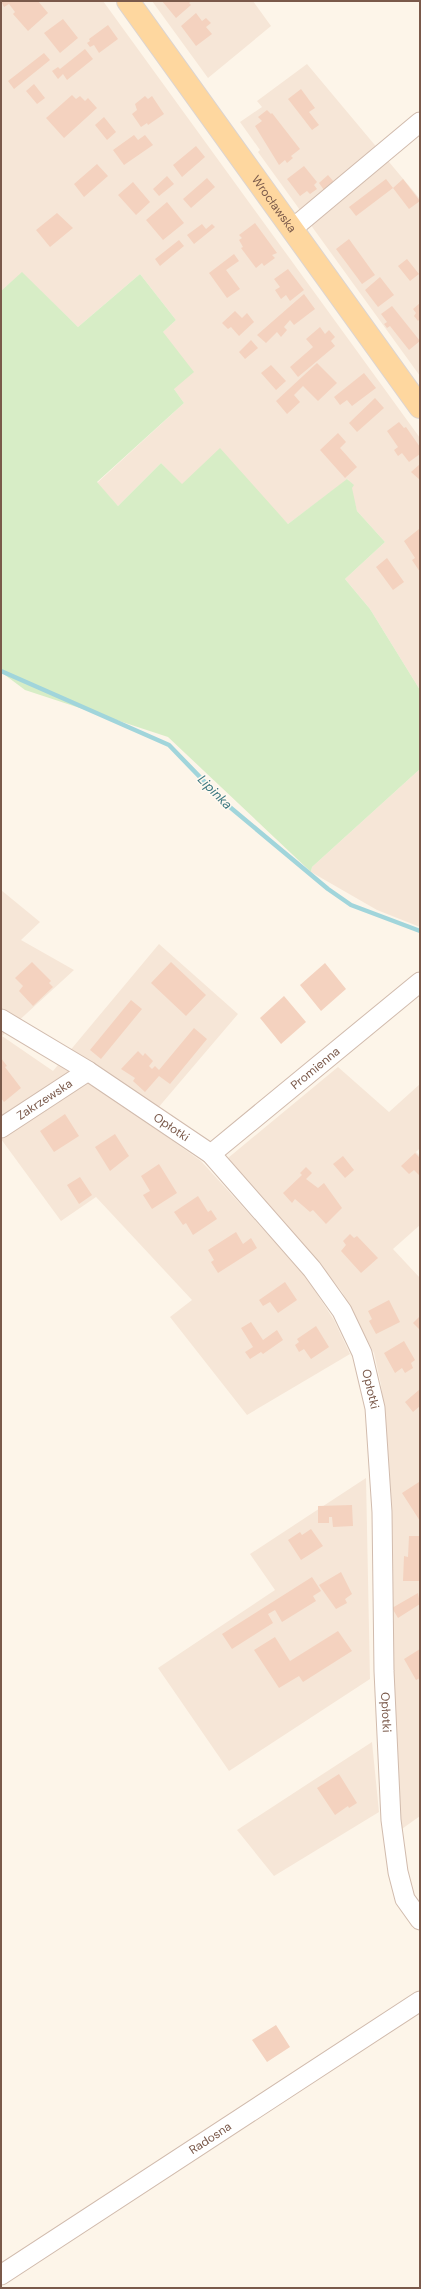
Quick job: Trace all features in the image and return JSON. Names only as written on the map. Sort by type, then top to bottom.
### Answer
[{"type":"main road","name":"Wrocławska","points":[[128,1],[420,407]]},
{"type":"street","points":[[292,229],[420,122]]},
{"type":"street","name":"Promienna","points":[[211,1154],[420,982]]},
{"type":"street","name":"Opłotki","points":[[1,1019],[88,1070],[211,1154],[312,1269],[342,1311],[362,1353],[375,1408],[382,1512],[384,1671],[391,1820],[398,1872],[405,1899],[420,1920]]},
{"type":"street","name":"Zakrzewska","points":[[1,1128],[88,1070]]},
{"type":"street","name":"Radosna","points":[[1,2275],[420,2001]]},
{"type":"shaded area","points":[[1,1],[103,1],[420,438],[420,690],[370,609],[345,579],[385,542],[357,511],[348,479],[288,524],[265,500],[182,485],[161,463],[118,506],[97,483],[184,403],[174,389],[163,332],[176,320],[140,274],[78,327],[22,273],[1,291]]},
{"type":"shaded area","points":[[152,1],[253,1],[271,26],[208,78]]},
{"type":"shaded area","points":[[307,64],[420,199],[420,376],[258,152],[260,150],[240,122],[262,107],[257,101]]},
{"type":"shaded area","points":[[420,769],[420,927],[377,910],[311,872],[312,867]]},
{"type":"shaded area","points":[[1,890],[40,922],[21,940],[74,970],[2,1036],[53,1071],[159,944],[238,1014],[146,1122],[201,1161],[304,1274],[334,1320],[350,1354],[247,1415],[170,1317],[192,1300],[96,1197],[61,1221],[1,1139]]},
{"type":"shaded area","points":[[338,1067],[389,1112],[420,1084],[420,1148],[416,1152],[420,1156],[420,1225],[393,1249],[420,1278],[420,1816],[399,1831],[392,1692],[393,1561],[391,1490],[381,1385],[374,1353],[342,1292],[319,1263],[240,1176],[228,1158]]},
{"type":"shaded area","points":[[366,1478],[370,1679],[229,1771],[158,1668],[275,1590],[250,1554]]},
{"type":"shaded area","points":[[372,1742],[379,1812],[274,1876],[237,1830]]},
{"type":"green space","points":[[22,272],[78,327],[140,274],[176,320],[163,332],[194,372],[174,389],[184,403],[97,482],[118,506],[161,463],[182,484],[220,448],[288,524],[347,479],[354,485],[352,488],[357,511],[385,542],[345,579],[370,609],[420,690],[420,769],[312,867],[311,872],[168,737],[25,690],[1,672],[1,291]]},
{"type":"building","points":[[1,1],[38,1],[48,13],[28,31],[13,14],[15,12],[9,4],[4,7]]},
{"type":"building","points":[[162,1],[192,1],[189,3],[191,5],[176,18]]},
{"type":"building","points":[[196,13],[202,21],[206,18],[211,23],[206,27],[212,34],[196,46],[181,26]]},
{"type":"building","points":[[63,19],[78,38],[60,53],[44,33]]},
{"type":"building","points":[[108,25],[118,39],[99,53],[94,45],[90,47],[87,43],[90,41],[89,39]]},
{"type":"building","points":[[85,49],[93,59],[67,80],[63,74],[58,79],[52,71],[58,67],[60,69]]},
{"type":"building","points":[[44,53],[50,60],[14,89],[8,81]]},
{"type":"building","points":[[34,84],[45,98],[37,104],[26,91]]},
{"type":"building","points":[[301,89],[315,108],[309,112],[319,125],[312,130],[288,99]]},
{"type":"building","points":[[72,95],[76,99],[80,96],[85,101],[88,98],[97,108],[64,138],[46,118]]},
{"type":"building","points":[[145,96],[148,99],[152,96],[164,114],[148,125],[147,123],[141,127],[132,114],[137,110],[135,104]]},
{"type":"building","points":[[267,110],[271,114],[272,113],[300,149],[291,156],[293,158],[287,163],[285,160],[279,165],[255,126],[262,121],[258,117]]},
{"type":"building","points":[[104,117],[116,132],[107,140],[95,125]]},
{"type":"building","points":[[134,135],[138,140],[145,135],[153,145],[124,165],[113,150]]},
{"type":"building","points":[[196,146],[205,157],[182,177],[173,165]]},
{"type":"building","points":[[97,164],[108,176],[84,197],[74,184]]},
{"type":"building","points":[[304,166],[317,182],[314,185],[317,189],[310,194],[307,191],[300,196],[287,179]]},
{"type":"building","points":[[328,175],[334,182],[324,190],[319,183]]},
{"type":"building","points":[[167,176],[174,184],[159,196],[153,189]]},
{"type":"building","points":[[207,178],[215,187],[191,208],[183,199]]},
{"type":"building","points":[[386,179],[393,188],[356,216],[349,207]]},
{"type":"building","points":[[403,179],[420,201],[409,209],[393,188]]},
{"type":"building","points":[[133,182],[150,202],[136,215],[118,195]]},
{"type":"building","points":[[167,202],[184,223],[163,240],[146,220]]},
{"type":"building","points":[[57,213],[73,228],[50,247],[36,230]]},
{"type":"building","points":[[255,223],[277,253],[272,255],[275,258],[264,266],[262,263],[256,268],[241,248],[243,247],[239,240],[242,238],[239,235]]},
{"type":"building","points":[[202,224],[206,229],[212,224],[215,227],[194,244],[187,235]]},
{"type":"building","points":[[349,239],[375,275],[362,284],[336,249]]},
{"type":"building","points":[[179,240],[184,246],[160,266],[155,259]]},
{"type":"building","points":[[234,254],[239,261],[226,270],[240,289],[227,298],[209,273]]},
{"type":"building","points":[[407,259],[419,274],[410,281],[398,266]]},
{"type":"building","points":[[288,269],[304,290],[290,301],[286,295],[281,299],[275,290],[280,287],[274,279]]},
{"type":"building","points":[[380,277],[394,295],[378,307],[365,290]]},
{"type":"building","points":[[304,294],[315,309],[294,325],[290,320],[284,327],[287,330],[281,337],[277,332],[266,343],[257,335]]},
{"type":"building","points":[[420,303],[420,319],[418,321],[414,316],[416,313],[413,309]]},
{"type":"building","points":[[392,306],[420,341],[409,350],[390,326],[387,328],[384,324],[387,322],[381,314]]},
{"type":"building","points":[[235,311],[242,318],[247,313],[254,322],[239,336],[231,327],[228,329],[222,323]]},
{"type":"building","points":[[320,327],[325,334],[329,330],[335,337],[331,341],[335,346],[298,377],[290,367],[313,347],[306,339]]},
{"type":"building","points":[[251,340],[258,348],[245,359],[239,352]]},
{"type":"building","points":[[317,363],[337,383],[318,401],[303,386],[294,395],[300,402],[287,414],[276,401]]},
{"type":"building","points":[[271,365],[286,381],[276,390],[261,373]]},
{"type":"building","points":[[364,373],[376,388],[352,406],[347,400],[340,405],[334,397]]},
{"type":"building","points":[[375,398],[384,408],[357,432],[349,423]]},
{"type":"building","points":[[399,422],[404,428],[406,427],[420,447],[420,454],[409,462],[402,453],[398,456],[394,450],[398,447],[387,431]]},
{"type":"building","points":[[338,433],[346,442],[340,448],[357,467],[345,478],[320,450]]},
{"type":"building","points":[[420,464],[420,480],[411,472]]},
{"type":"building","points":[[419,529],[420,572],[412,560],[415,558],[404,541]]},
{"type":"building","points":[[387,558],[404,582],[393,590],[376,567]]},
{"type":"building","points":[[32,962],[51,981],[49,983],[53,987],[33,1006],[19,991],[23,986],[15,978]]},
{"type":"building","points":[[171,962],[206,995],[186,1016],[151,983]]},
{"type":"building","points":[[325,963],[346,989],[321,1011],[300,985]]},
{"type":"building","points":[[284,996],[306,1022],[281,1044],[260,1018]]},
{"type":"building","points":[[131,1000],[142,1009],[101,1059],[90,1050]]},
{"type":"building","points":[[194,1028],[207,1039],[170,1084],[159,1076],[145,1092],[133,1081],[135,1078],[121,1069],[138,1051],[143,1056],[145,1053],[153,1061],[149,1066],[152,1069],[155,1066],[159,1070]]},
{"type":"building","points":[[1,1058],[7,1066],[5,1067],[21,1088],[4,1102],[1,1098]]},
{"type":"building","points":[[65,1114],[79,1136],[54,1152],[40,1131]]},
{"type":"building","points":[[115,1134],[129,1156],[110,1171],[95,1147]]},
{"type":"building","points":[[415,1153],[420,1158],[420,1176],[414,1170],[409,1174],[401,1166]]},
{"type":"building","points":[[343,1156],[354,1170],[345,1178],[333,1164]]},
{"type":"building","points":[[159,1164],[177,1193],[152,1209],[143,1195],[150,1191],[141,1176]]},
{"type":"building","points":[[306,1167],[312,1173],[306,1179],[318,1188],[324,1183],[342,1208],[326,1224],[313,1210],[310,1212],[295,1199],[292,1203],[283,1193],[302,1175],[300,1173]]},
{"type":"building","points":[[80,1177],[92,1195],[79,1204],[67,1185]]},
{"type":"building","points":[[198,1196],[208,1212],[211,1210],[217,1219],[193,1235],[186,1223],[183,1225],[174,1212]]},
{"type":"building","points":[[236,1232],[243,1244],[251,1238],[257,1248],[218,1273],[211,1262],[214,1260],[208,1250]]},
{"type":"building","points":[[350,1234],[354,1238],[357,1236],[378,1258],[361,1273],[341,1251],[346,1245],[343,1241]]},
{"type":"building","points":[[285,1282],[297,1300],[278,1313],[270,1302],[263,1306],[259,1300]]},
{"type":"building","points":[[389,1300],[400,1322],[376,1334],[369,1321],[372,1319],[368,1311]]},
{"type":"building","points":[[420,1316],[420,1330],[413,1323]]},
{"type":"building","points":[[251,1322],[263,1340],[277,1330],[283,1340],[263,1354],[261,1352],[250,1359],[245,1352],[253,1347],[241,1328]]},
{"type":"building","points":[[316,1326],[329,1347],[311,1359],[304,1349],[299,1352],[295,1345],[299,1342],[297,1339]]},
{"type":"building","points":[[404,1341],[415,1360],[411,1363],[413,1368],[405,1373],[402,1368],[395,1373],[384,1353]]},
{"type":"building","points":[[420,1389],[420,1406],[413,1412],[405,1402]]},
{"type":"building","points":[[419,1482],[420,1483],[420,1521],[402,1493]]},
{"type":"building","points":[[352,1505],[353,1526],[333,1527],[332,1517],[329,1517],[329,1523],[318,1523],[318,1506]]},
{"type":"building","points":[[311,1529],[323,1546],[301,1560],[288,1540],[300,1532],[302,1535]]},
{"type":"building","points":[[409,1536],[420,1536],[420,1581],[403,1581],[404,1556],[408,1557]]},
{"type":"building","points":[[341,1572],[352,1594],[345,1599],[347,1603],[336,1609],[319,1585]]},
{"type":"building","points":[[312,1577],[321,1591],[313,1596],[316,1601],[282,1622],[275,1610],[268,1614],[273,1623],[232,1649],[222,1634]]},
{"type":"building","points":[[418,1593],[420,1604],[398,1618],[392,1608]]},
{"type":"building","points":[[338,1631],[352,1651],[303,1682],[299,1676],[279,1688],[254,1650],[275,1637],[290,1661]]},
{"type":"building","points":[[420,1649],[420,1678],[416,1680],[404,1659]]},
{"type":"building","points":[[339,1774],[357,1803],[349,1808],[348,1806],[335,1815],[317,1788]]},
{"type":"building","points":[[276,2025],[290,2047],[267,2062],[252,2040]]},
{"type":"waterway","name":"Lipinka","points":[[1,671],[169,745],[225,803],[328,889],[351,905],[420,931]]}]
